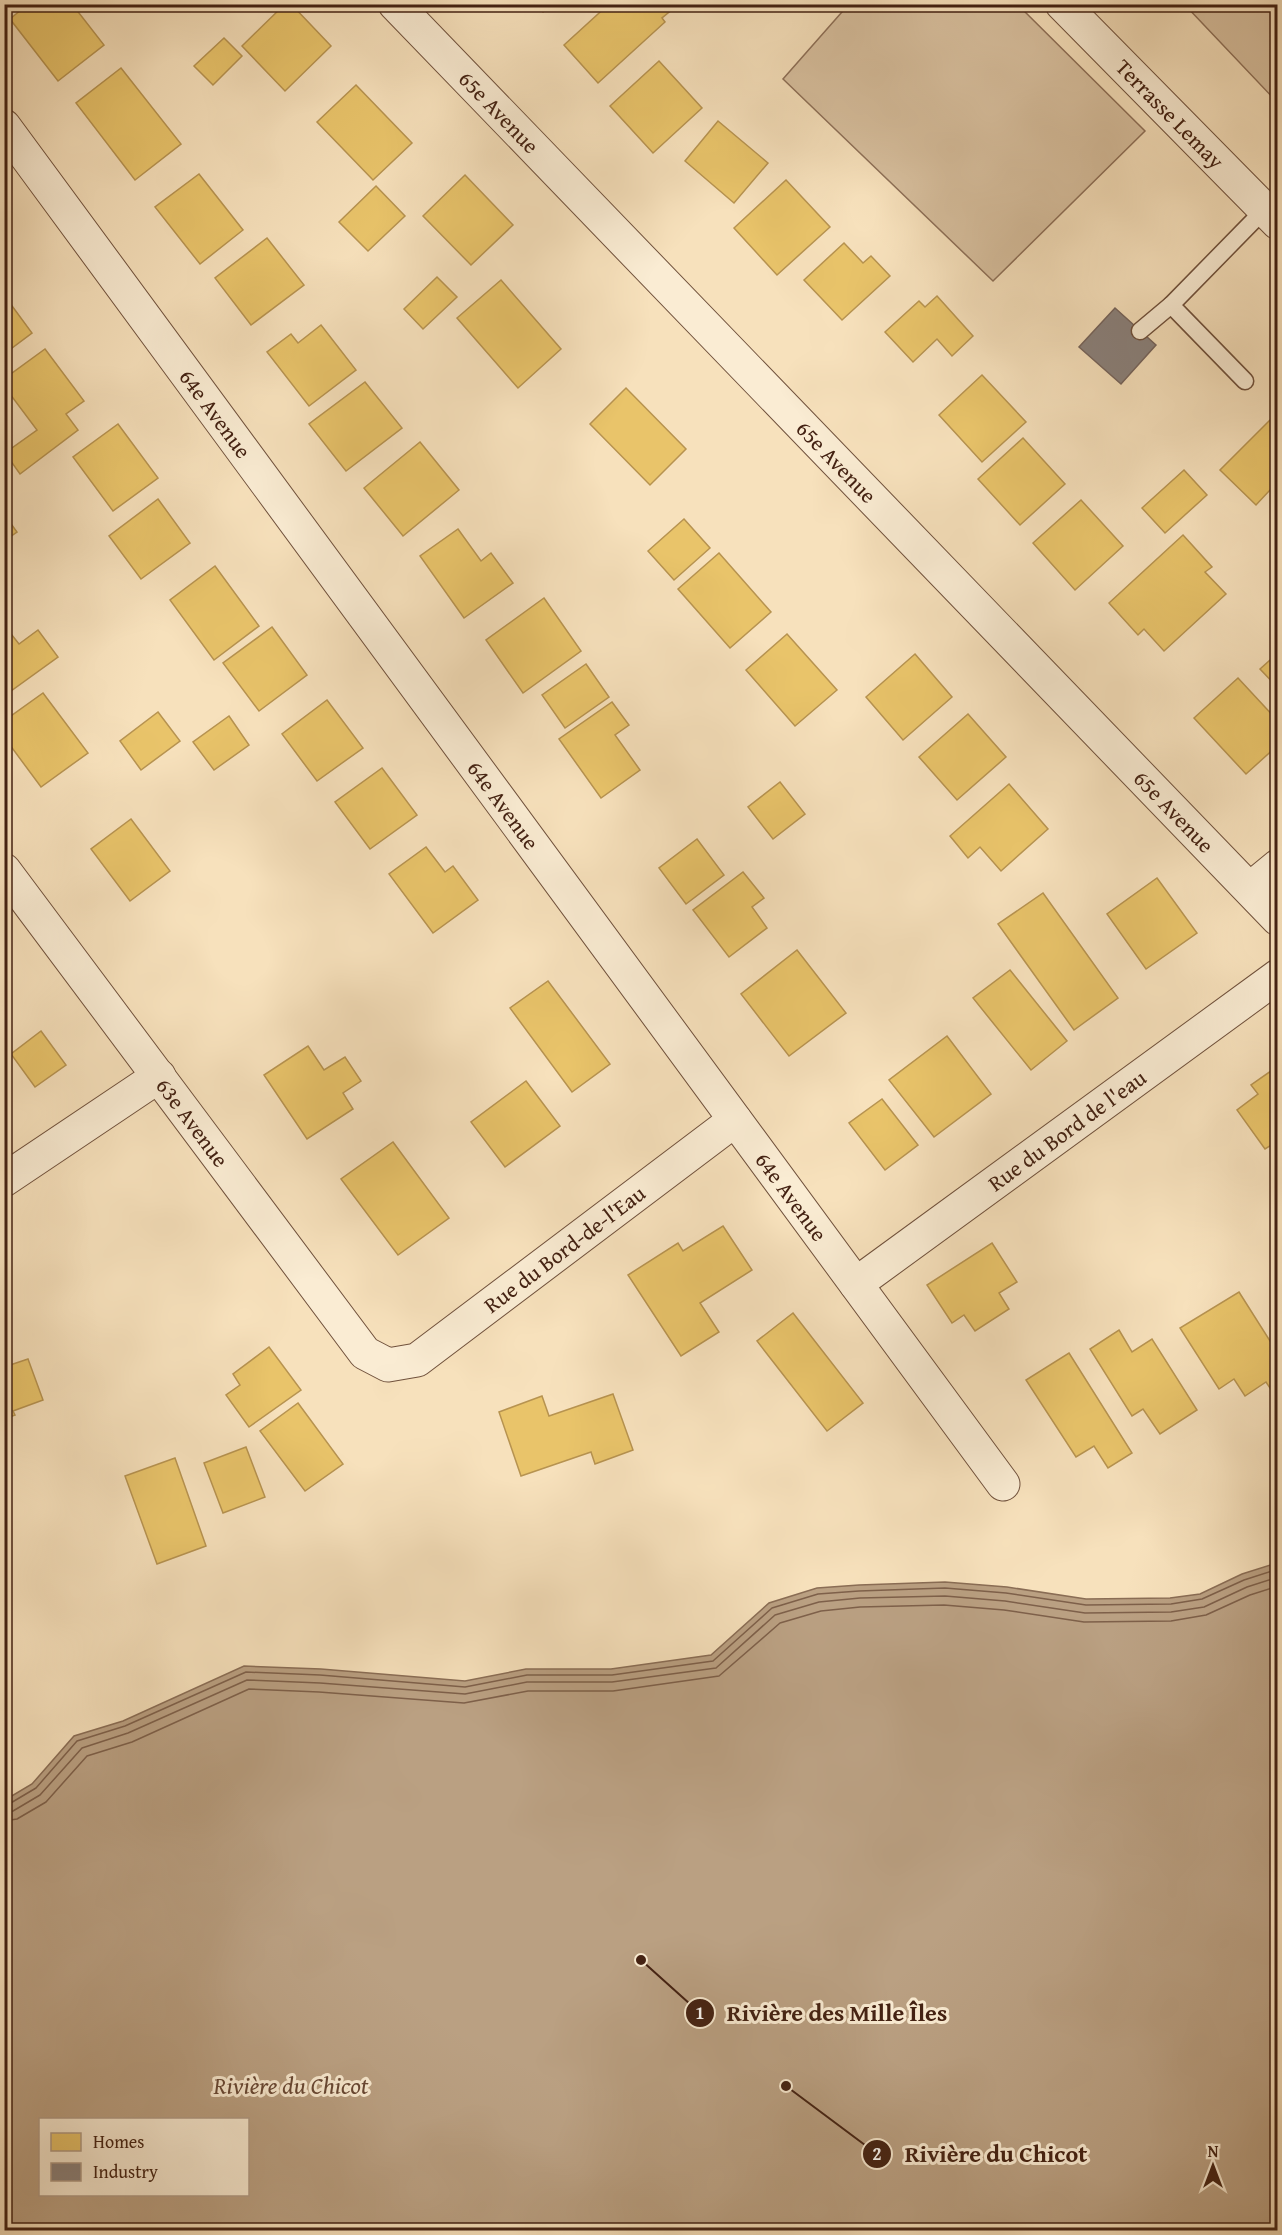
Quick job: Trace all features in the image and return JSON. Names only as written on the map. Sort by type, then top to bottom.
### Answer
[{"type":"street","name":"65e Avenue","points":[[394,4],[1278,919]]},
{"type":"street","name":"Terrasse Lemay","points":[[1062,4],[1271,216]]},
{"type":"street","name":"64e Avenue","points":[[4,126],[1003,1484]]},
{"type":"street","points":[[1250,889],[1278,866]]},
{"type":"street","name":"63e Avenue","points":[[4,870],[365,1353],[388,1365]]},
{"type":"street","name":"Rue du Bord de l'eau","points":[[856,1284],[1278,976]]},
{"type":"street","points":[[4,1180],[159,1076]]},
{"type":"street","name":"Rue du Bord-de-l'Eau","points":[[388,1365],[417,1360],[735,1120]]},
{"type":"lane","points":[[1140,331],[1271,216]]},
{"type":"lane","points":[[1171,305],[1245,381]]},
{"type":"shaded area","points":[[849,4],[1018,5],[1145,131],[993,281],[783,79]]},
{"type":"shaded area","points":[[1185,5],[1277,5],[1277,102]]},
{"type":"water","points":[[1277,1563],[1277,2230],[5,2230],[5,1800],[32,1784],[74,1736],[123,1721],[244,1666],[321,1669],[465,1681],[526,1669],[611,1669],[711,1655],[769,1603],[817,1588],[945,1582],[1007,1587],[1086,1599],[1170,1598],[1200,1594],[1242,1574]]},
{"type":"building: Homes","points":[[28,4],[72,4],[104,45],[58,81],[10,19]]},
{"type":"building: Homes","points":[[285,4],[291,4],[331,46],[285,91],[242,46]]},
{"type":"building: Homes","points":[[536,4],[552,4],[543,12]]},
{"type":"building: Homes","points":[[609,4],[669,4],[673,9],[662,18],[665,22],[598,83],[564,45]]},
{"type":"building: Homes","points":[[224,38],[242,56],[213,85],[194,66]]},
{"type":"building: Homes","points":[[659,61],[702,108],[653,153],[610,106]]},
{"type":"building: Homes","points":[[121,68],[181,144],[135,180],[76,103]]},
{"type":"building: Homes","points":[[356,85],[412,143],[373,180],[317,122]]},
{"type":"building: Homes","points":[[718,121],[768,163],[734,203],[685,161]]},
{"type":"building: Homes","points":[[199,174],[243,230],[200,264],[155,207]]},
{"type":"building: Homes","points":[[465,175],[513,225],[471,265],[423,216]]},
{"type":"building: Homes","points":[[786,180],[830,227],[777,275],[734,228]]},
{"type":"building: Homes","points":[[376,186],[405,216],[368,251],[339,222]]},
{"type":"building: Homes","points":[[267,238],[304,285],[251,325],[215,278]]},
{"type":"building: Homes","points":[[844,243],[863,263],[871,256],[890,276],[842,320],[804,280]]},
{"type":"building: Homes","points":[[437,277],[457,297],[423,329],[404,309]]},
{"type":"building: Homes","points":[[501,280],[561,349],[518,388],[457,318]]},
{"type":"building: Homes","points":[[4,295],[32,333],[4,354]]},
{"type":"building: Homes","points":[[937,296],[973,336],[952,356],[937,339],[913,362],[885,332],[919,301],[925,307]]},
{"type":"building: Homes","points":[[321,325],[356,370],[309,406],[267,352],[291,334],[298,343]]},
{"type":"building: Homes","points":[[45,349],[84,401],[66,414],[78,430],[20,474],[5,453],[37,430],[4,386],[4,379]]},
{"type":"building: Homes","points":[[982,375],[1026,422],[982,462],[939,415]]},
{"type":"building: Homes","points":[[365,382],[402,428],[346,471],[309,424]]},
{"type":"building: Homes","points":[[626,388],[686,449],[650,485],[590,424]]},
{"type":"building: Homes","points":[[1278,412],[1278,498],[1270,490],[1256,505],[1220,470]]},
{"type":"building: Homes","points":[[118,424],[158,478],[113,511],[73,457]]},
{"type":"building: Homes","points":[[1023,438],[1065,484],[1020,525],[978,479]]},
{"type":"building: Homes","points":[[420,442],[459,490],[403,536],[364,488]]},
{"type":"building: Homes","points":[[1184,470],[1207,495],[1165,533],[1142,508]]},
{"type":"building: Homes","points":[[158,499],[190,543],[141,579],[109,536]]},
{"type":"building: Homes","points":[[1081,500],[1123,546],[1075,590],[1033,543]]},
{"type":"building: Homes","points":[[4,514],[17,532],[4,541]]},
{"type":"building: Homes","points":[[684,519],[710,548],[674,580],[648,551]]},
{"type":"building: Homes","points":[[458,529],[481,561],[491,553],[513,583],[464,618],[420,556]]},
{"type":"building: Homes","points":[[1183,535],[1212,567],[1205,572],[1226,594],[1164,651],[1144,629],[1138,635],[1109,603]]},
{"type":"building: Homes","points":[[719,553],[771,612],[730,648],[678,589]]},
{"type":"building: Homes","points":[[215,566],[259,626],[214,660],[170,600]]},
{"type":"building: Homes","points":[[544,598],[581,651],[523,693],[486,640]]},
{"type":"building: Homes","points":[[4,625],[19,644],[38,630],[58,657],[4,696]]},
{"type":"building: Homes","points":[[272,627],[307,675],[259,711],[223,663]]},
{"type":"building: Homes","points":[[787,634],[837,690],[795,726],[746,670]]},
{"type":"building: Homes","points":[[1278,653],[1278,688],[1260,669]]},
{"type":"building: Homes","points":[[915,654],[952,697],[903,740],[866,697]]},
{"type":"building: Homes","points":[[586,664],[609,697],[565,728],[542,695]]},
{"type":"building: Homes","points":[[1238,678],[1278,721],[1278,745],[1246,774],[1194,718]]},
{"type":"building: Homes","points":[[43,693],[88,753],[41,787],[4,737],[4,721]]},
{"type":"building: Homes","points":[[327,700],[363,748],[317,781],[282,734]]},
{"type":"building: Homes","points":[[612,702],[629,725],[615,735],[640,770],[601,798],[559,739]]},
{"type":"building: Homes","points":[[158,712],[180,741],[141,770],[120,741]]},
{"type":"building: Homes","points":[[968,714],[1006,757],[957,800],[919,757]]},
{"type":"building: Homes","points":[[229,716],[249,745],[214,770],[193,742]]},
{"type":"building: Homes","points":[[382,768],[417,815],[370,849],[335,802]]},
{"type":"building: Homes","points":[[780,782],[805,814],[773,839],[748,807]]},
{"type":"building: Homes","points":[[1009,784],[1048,829],[1001,871],[980,847],[968,858],[950,836]]},
{"type":"building: Homes","points":[[131,819],[170,871],[130,901],[91,849]]},
{"type":"building: Homes","points":[[697,839],[724,875],[686,904],[659,868]]},
{"type":"building: Homes","points":[[426,847],[445,872],[453,866],[478,900],[433,933],[389,874]]},
{"type":"building: Homes","points":[[743,872],[764,898],[752,907],[767,928],[729,957],[693,910]]},
{"type":"building: Homes","points":[[1157,878],[1197,933],[1146,969],[1107,914]]},
{"type":"building: Homes","points":[[1043,893],[1118,998],[1074,1030],[998,924]]},
{"type":"building: Homes","points":[[797,950],[846,1013],[789,1056],[741,994]]},
{"type":"building: Homes","points":[[1010,970],[1067,1041],[1031,1070],[973,998]]},
{"type":"building: Homes","points":[[548,981],[610,1064],[572,1092],[510,1008]]},
{"type":"building: Homes","points":[[41,1031],[66,1065],[35,1087],[11,1054]]},
{"type":"building: Homes","points":[[947,1036],[991,1094],[934,1137],[889,1080]]},
{"type":"building: Homes","points":[[308,1046],[324,1070],[345,1057],[361,1081],[343,1093],[353,1109],[307,1139],[264,1075]]},
{"type":"building: Homes","points":[[1278,1066],[1278,1141],[1265,1149],[1237,1110],[1258,1094],[1251,1085]]},
{"type":"building: Homes","points":[[526,1081],[560,1126],[505,1167],[471,1122]]},
{"type":"building: Homes","points":[[882,1099],[918,1145],[885,1170],[849,1123]]},
{"type":"building: Homes","points":[[393,1142],[449,1218],[398,1255],[341,1179]]},
{"type":"building: Homes","points":[[723,1226],[752,1270],[700,1303],[719,1332],[681,1356],[628,1275],[678,1243],[683,1251]]},
{"type":"building: Homes","points":[[992,1243],[1017,1282],[999,1293],[1009,1309],[975,1331],[964,1315],[952,1323],[927,1285]]},
{"type":"building: Homes","points":[[1239,1292],[1270,1341],[1278,1336],[1278,1400],[1266,1382],[1245,1396],[1234,1379],[1219,1389],[1180,1328]]},
{"type":"building: Homes","points":[[793,1313],[863,1403],[827,1431],[757,1341]]},
{"type":"building: Homes","points":[[1119,1330],[1132,1352],[1152,1339],[1197,1410],[1160,1434],[1143,1409],[1132,1416],[1090,1349]]},
{"type":"building: Homes","points":[[269,1347],[301,1390],[249,1427],[226,1395],[240,1385],[233,1374]]},
{"type":"building: Homes","points":[[1069,1353],[1132,1453],[1108,1468],[1094,1446],[1076,1457],[1026,1380]]},
{"type":"building: Homes","points":[[28,1359],[43,1400],[13,1411],[15,1415],[4,1419],[4,1367]]},
{"type":"building: Homes","points":[[613,1394],[633,1450],[595,1464],[591,1452],[521,1476],[499,1412],[542,1396],[549,1416]]},
{"type":"building: Homes","points":[[298,1403],[343,1464],[305,1491],[260,1431]]},
{"type":"building: Homes","points":[[246,1447],[265,1497],[223,1513],[204,1463]]},
{"type":"building: Homes","points":[[175,1458],[206,1546],[157,1564],[125,1476]]},
{"type":"building: Industry","points":[[1115,308],[1156,345],[1121,384],[1079,347]]},
{"type":"place","name":"Rivière des Mille Îles","points":[[641,1960]]},
{"type":"place","name":"Rivière du Chicot","points":[[786,2086]]}]
